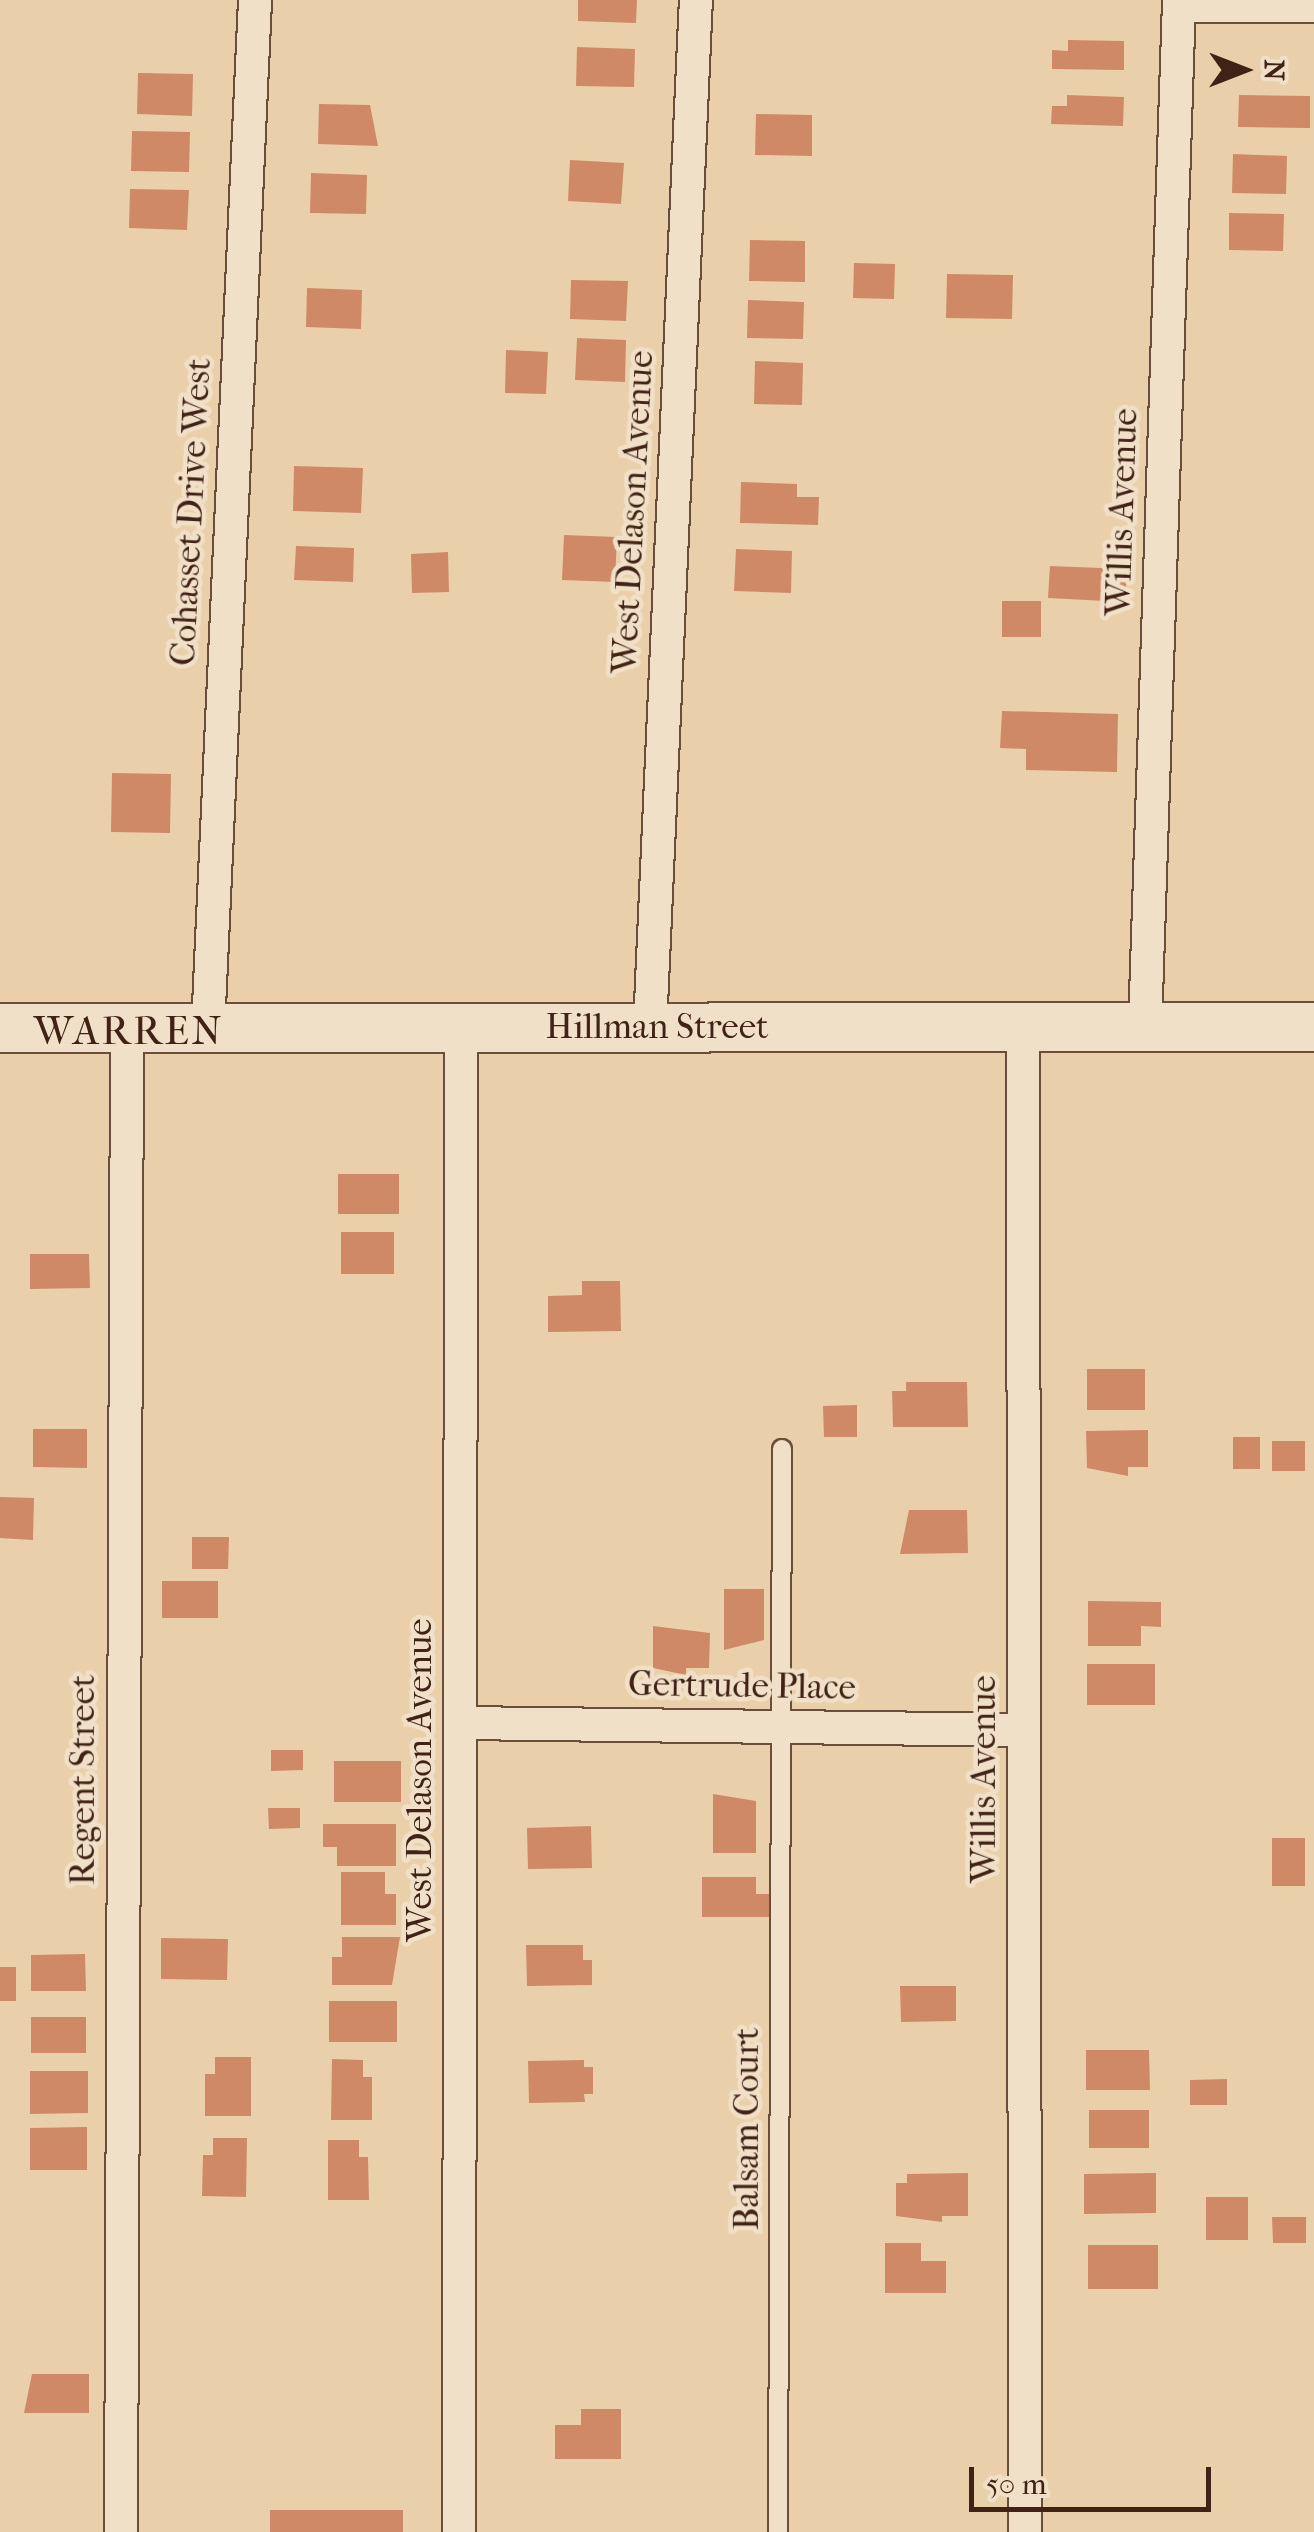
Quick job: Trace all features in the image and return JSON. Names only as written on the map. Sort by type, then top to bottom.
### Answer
[{"type":"street","name":"Cohasset Drive West","points":[[208,1028],[255,0]]},
{"type":"street","name":"West Delason Avenue","points":[[650,1027],[696,0]]},
{"type":"street","points":[[1179,3],[1314,6]]},
{"type":"street","name":"Willis Avenue","points":[[1145,1027],[1179,3]]},
{"type":"street","name":"Hillman Street","points":[[0,1028],[1314,1026]]},
{"type":"street","name":"Willis Avenue","points":[[1023,1027],[1024,2532]]},
{"type":"street","name":"Regent Street","points":[[121,2532],[127,1028]]},
{"type":"street","name":"West Delason Avenue","points":[[459,2532],[461,1028]]},
{"type":"street","name":"Gertrude Place","points":[[460,1723],[1024,1730]]},
{"type":"lane","name":"Balsam Court","points":[[778,2532],[782,1449]]},
{"type":"building","points":[[578,0],[637,0],[636,23],[578,21]]},
{"type":"building","points":[[1068,40],[1124,41],[1124,70],[1052,69],[1052,50],[1068,51]]},
{"type":"building","points":[[577,47],[635,49],[634,87],[576,86]]},
{"type":"building","points":[[138,73],[193,74],[192,116],[137,114]]},
{"type":"building","points":[[1067,95],[1124,97],[1123,126],[1051,124],[1052,106],[1067,106]]},
{"type":"building","points":[[1239,95],[1310,96],[1310,128],[1238,127]]},
{"type":"building","points":[[319,104],[370,105],[378,146],[318,144]]},
{"type":"building","points":[[756,114],[812,115],[812,156],[755,155]]},
{"type":"building","points":[[132,131],[190,132],[189,172],[131,171]]},
{"type":"building","points":[[1233,154],[1287,156],[1286,194],[1232,193]]},
{"type":"building","points":[[570,160],[624,163],[621,204],[568,201]]},
{"type":"building","points":[[311,173],[367,175],[366,214],[310,213]]},
{"type":"building","points":[[130,189],[189,190],[187,230],[129,228]]},
{"type":"building","points":[[1229,213],[1284,214],[1283,251],[1229,250]]},
{"type":"building","points":[[750,240],[805,241],[805,282],[749,281]]},
{"type":"building","points":[[854,263],[895,264],[894,299],[853,298]]},
{"type":"building","points":[[947,274],[1013,275],[1012,319],[946,318]]},
{"type":"building","points":[[571,280],[628,281],[626,321],[570,319]]},
{"type":"building","points":[[307,288],[362,290],[361,329],[306,327]]},
{"type":"building","points":[[748,300],[804,302],[803,339],[747,338]]},
{"type":"building","points":[[577,338],[626,340],[625,382],[575,380]]},
{"type":"building","points":[[506,350],[548,352],[546,394],[505,393]]},
{"type":"building","points":[[755,361],[803,363],[802,405],[754,404]]},
{"type":"building","points":[[294,466],[363,468],[361,513],[293,511]]},
{"type":"building","points":[[741,482],[797,484],[797,497],[819,497],[818,525],[740,523]]},
{"type":"building","points":[[564,535],[617,537],[615,582],[562,580]]},
{"type":"building","points":[[296,546],[354,548],[353,582],[294,580]]},
{"type":"building","points":[[736,549],[792,551],[791,593],[734,591]]},
{"type":"building","points":[[448,552],[449,592],[412,593],[411,554]]},
{"type":"building","points":[[1050,566],[1127,569],[1125,602],[1048,598]]},
{"type":"building","points":[[1002,601],[1041,601],[1041,637],[1002,637]]},
{"type":"building","points":[[1002,711],[1118,714],[1117,772],[1026,770],[1026,749],[1000,748]]},
{"type":"building","points":[[112,773],[171,774],[170,833],[111,832]]},
{"type":"building","points":[[338,1174],[399,1174],[399,1214],[338,1214]]},
{"type":"building","points":[[341,1232],[394,1232],[394,1274],[341,1274]]},
{"type":"building","points":[[30,1254],[89,1254],[90,1288],[30,1289]]},
{"type":"building","points":[[582,1281],[620,1281],[621,1331],[548,1332],[548,1296],[582,1295]]},
{"type":"building","points":[[1087,1369],[1145,1369],[1145,1410],[1087,1410]]},
{"type":"building","points":[[906,1382],[967,1382],[968,1427],[893,1427],[892,1391],[906,1391]]},
{"type":"building","points":[[857,1405],[857,1437],[824,1437],[823,1406]]},
{"type":"building","points":[[33,1429],[87,1429],[87,1468],[33,1467]]},
{"type":"building","points":[[1148,1430],[1148,1467],[1128,1467],[1128,1476],[1087,1468],[1086,1431]]},
{"type":"building","points":[[1233,1437],[1260,1437],[1260,1469],[1233,1469]]},
{"type":"building","points":[[1272,1441],[1305,1441],[1305,1471],[1272,1471]]},
{"type":"building","points":[[0,1497],[34,1498],[33,1540],[0,1538]]},
{"type":"building","points":[[909,1510],[967,1510],[968,1553],[900,1554]]},
{"type":"building","points":[[192,1537],[229,1537],[228,1569],[192,1569]]},
{"type":"building","points":[[162,1581],[218,1581],[218,1618],[162,1618]]},
{"type":"building","points":[[724,1589],[764,1589],[764,1640],[724,1650]]},
{"type":"building","points":[[1088,1601],[1161,1602],[1161,1627],[1141,1626],[1141,1646],[1088,1646]]},
{"type":"building","points":[[653,1626],[710,1633],[709,1668],[686,1668],[686,1675],[653,1668]]},
{"type":"building","points":[[1087,1664],[1155,1664],[1155,1705],[1087,1705]]},
{"type":"building","points":[[271,1750],[303,1750],[303,1770],[271,1771]]},
{"type":"building","points":[[334,1761],[401,1761],[401,1802],[334,1802]]},
{"type":"building","points":[[713,1794],[756,1801],[756,1853],[713,1853]]},
{"type":"building","points":[[268,1808],[300,1808],[300,1828],[269,1829]]},
{"type":"building","points":[[323,1824],[396,1824],[396,1866],[337,1866],[337,1847],[323,1847]]},
{"type":"building","points":[[591,1826],[592,1868],[528,1869],[527,1828]]},
{"type":"building","points":[[1272,1838],[1305,1838],[1305,1886],[1272,1886]]},
{"type":"building","points":[[341,1872],[385,1872],[385,1894],[396,1894],[396,1925],[341,1925]]},
{"type":"building","points":[[702,1877],[756,1877],[756,1894],[769,1894],[769,1917],[702,1917]]},
{"type":"building","points":[[342,1937],[400,1937],[392,1985],[332,1985],[332,1957],[342,1957]]},
{"type":"building","points":[[161,1938],[228,1939],[227,1980],[161,1979]]},
{"type":"building","points":[[526,1945],[583,1945],[583,1960],[592,1960],[592,1985],[527,1986]]},
{"type":"building","points":[[85,1954],[86,1991],[31,1991],[31,1955]]},
{"type":"building","points":[[0,1967],[16,1967],[16,2001],[0,2001]]},
{"type":"building","points":[[900,1986],[956,1986],[956,2021],[901,2022]]},
{"type":"building","points":[[329,2001],[397,2001],[397,2042],[329,2042]]},
{"type":"building","points":[[31,2017],[86,2017],[86,2053],[31,2053]]},
{"type":"building","points":[[1086,2050],[1149,2050],[1150,2090],[1086,2090]]},
{"type":"building","points":[[215,2057],[251,2057],[251,2116],[205,2116],[205,2074],[215,2074]]},
{"type":"building","points":[[332,2059],[363,2060],[363,2077],[372,2077],[372,2120],[331,2120]]},
{"type":"building","points":[[584,2060],[584,2067],[593,2067],[593,2094],[584,2094],[585,2102],[529,2103],[528,2061]]},
{"type":"building","points":[[30,2071],[88,2071],[88,2113],[30,2114]]},
{"type":"building","points":[[1227,2079],[1227,2105],[1190,2105],[1190,2080]]},
{"type":"building","points":[[1089,2110],[1149,2110],[1149,2148],[1089,2148]]},
{"type":"building","points":[[87,2127],[87,2170],[30,2170],[30,2128]]},
{"type":"building","points":[[213,2138],[247,2138],[246,2197],[202,2196],[203,2155],[213,2155]]},
{"type":"building","points":[[328,2140],[359,2140],[359,2157],[368,2157],[369,2200],[328,2200]]},
{"type":"building","points":[[968,2173],[968,2216],[942,2216],[942,2222],[896,2216],[896,2183],[907,2183],[907,2174]]},
{"type":"building","points":[[1156,2173],[1156,2213],[1084,2214],[1084,2174]]},
{"type":"building","points":[[1206,2197],[1248,2197],[1248,2240],[1206,2240]]},
{"type":"building","points":[[1272,2217],[1306,2217],[1306,2243],[1273,2243]]},
{"type":"building","points":[[885,2243],[921,2243],[921,2261],[946,2261],[946,2293],[885,2293]]},
{"type":"building","points":[[1088,2245],[1158,2245],[1158,2289],[1088,2289]]},
{"type":"building","points":[[32,2374],[89,2374],[89,2413],[24,2413]]},
{"type":"building","points":[[581,2409],[621,2409],[621,2459],[555,2459],[555,2425],[581,2425]]},
{"type":"building","points":[[270,2510],[403,2510],[403,2532],[270,2532]]},
{"type":"district","name":"WARREN","points":[[129,1031]]}]
